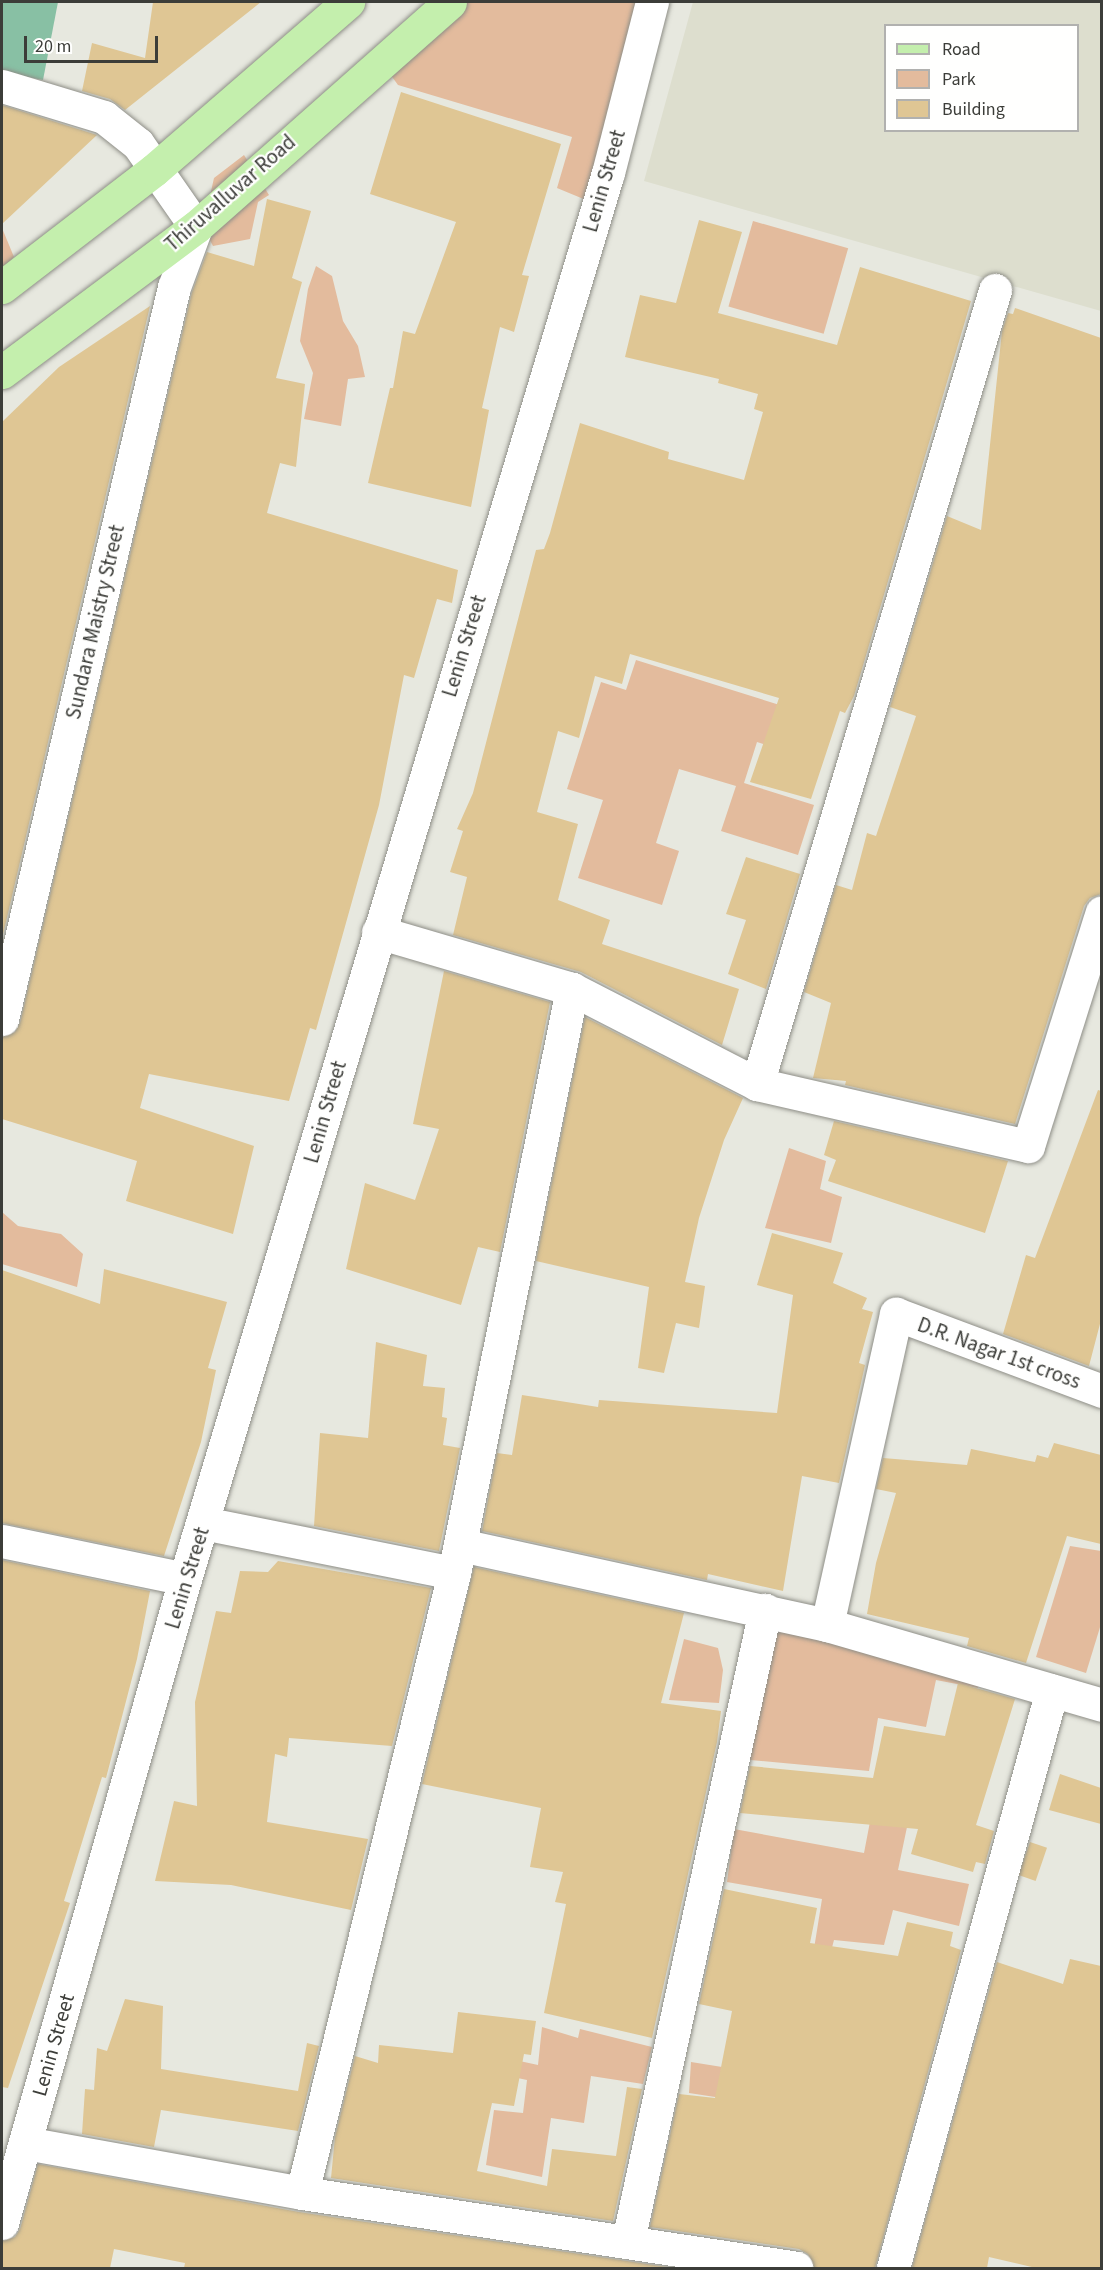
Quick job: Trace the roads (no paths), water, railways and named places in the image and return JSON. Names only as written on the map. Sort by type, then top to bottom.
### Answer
[{"type":"main road","points":[[2,287],[154,170],[348,2]]},
{"type":"main road","name":"Thiruvalluvar Road","points":[[2,372],[196,227],[450,2]]},
{"type":"street","name":"Lenin Street","points":[[2,2223],[185,1579],[608,173],[652,2]]},
{"type":"street","points":[[2,86],[104,117],[138,144],[196,227]]},
{"type":"street","name":"Sundara Maistry Street","points":[[2,1019],[174,287],[196,227]]},
{"type":"street","points":[[757,1084],[995,290]]},
{"type":"street","points":[[378,932],[572,989],[757,1084],[1028,1146],[1101,912]]},
{"type":"street","points":[[302,2193],[457,1559],[572,989]]},
{"type":"street","name":"D.R. Nagar 1st cross","points":[[827,1625],[896,1314],[1101,1391]]},
{"type":"street","points":[[203,1523],[457,1559],[765,1610],[827,1625],[1101,1706]]},
{"type":"street","points":[[2,1541],[185,1579]]},
{"type":"street","points":[[628,2241],[765,1610]]},
{"type":"street","points":[[893,2268],[1052,1690]]},
{"type":"street","points":[[26,2144],[302,2193],[796,2268]]}]
